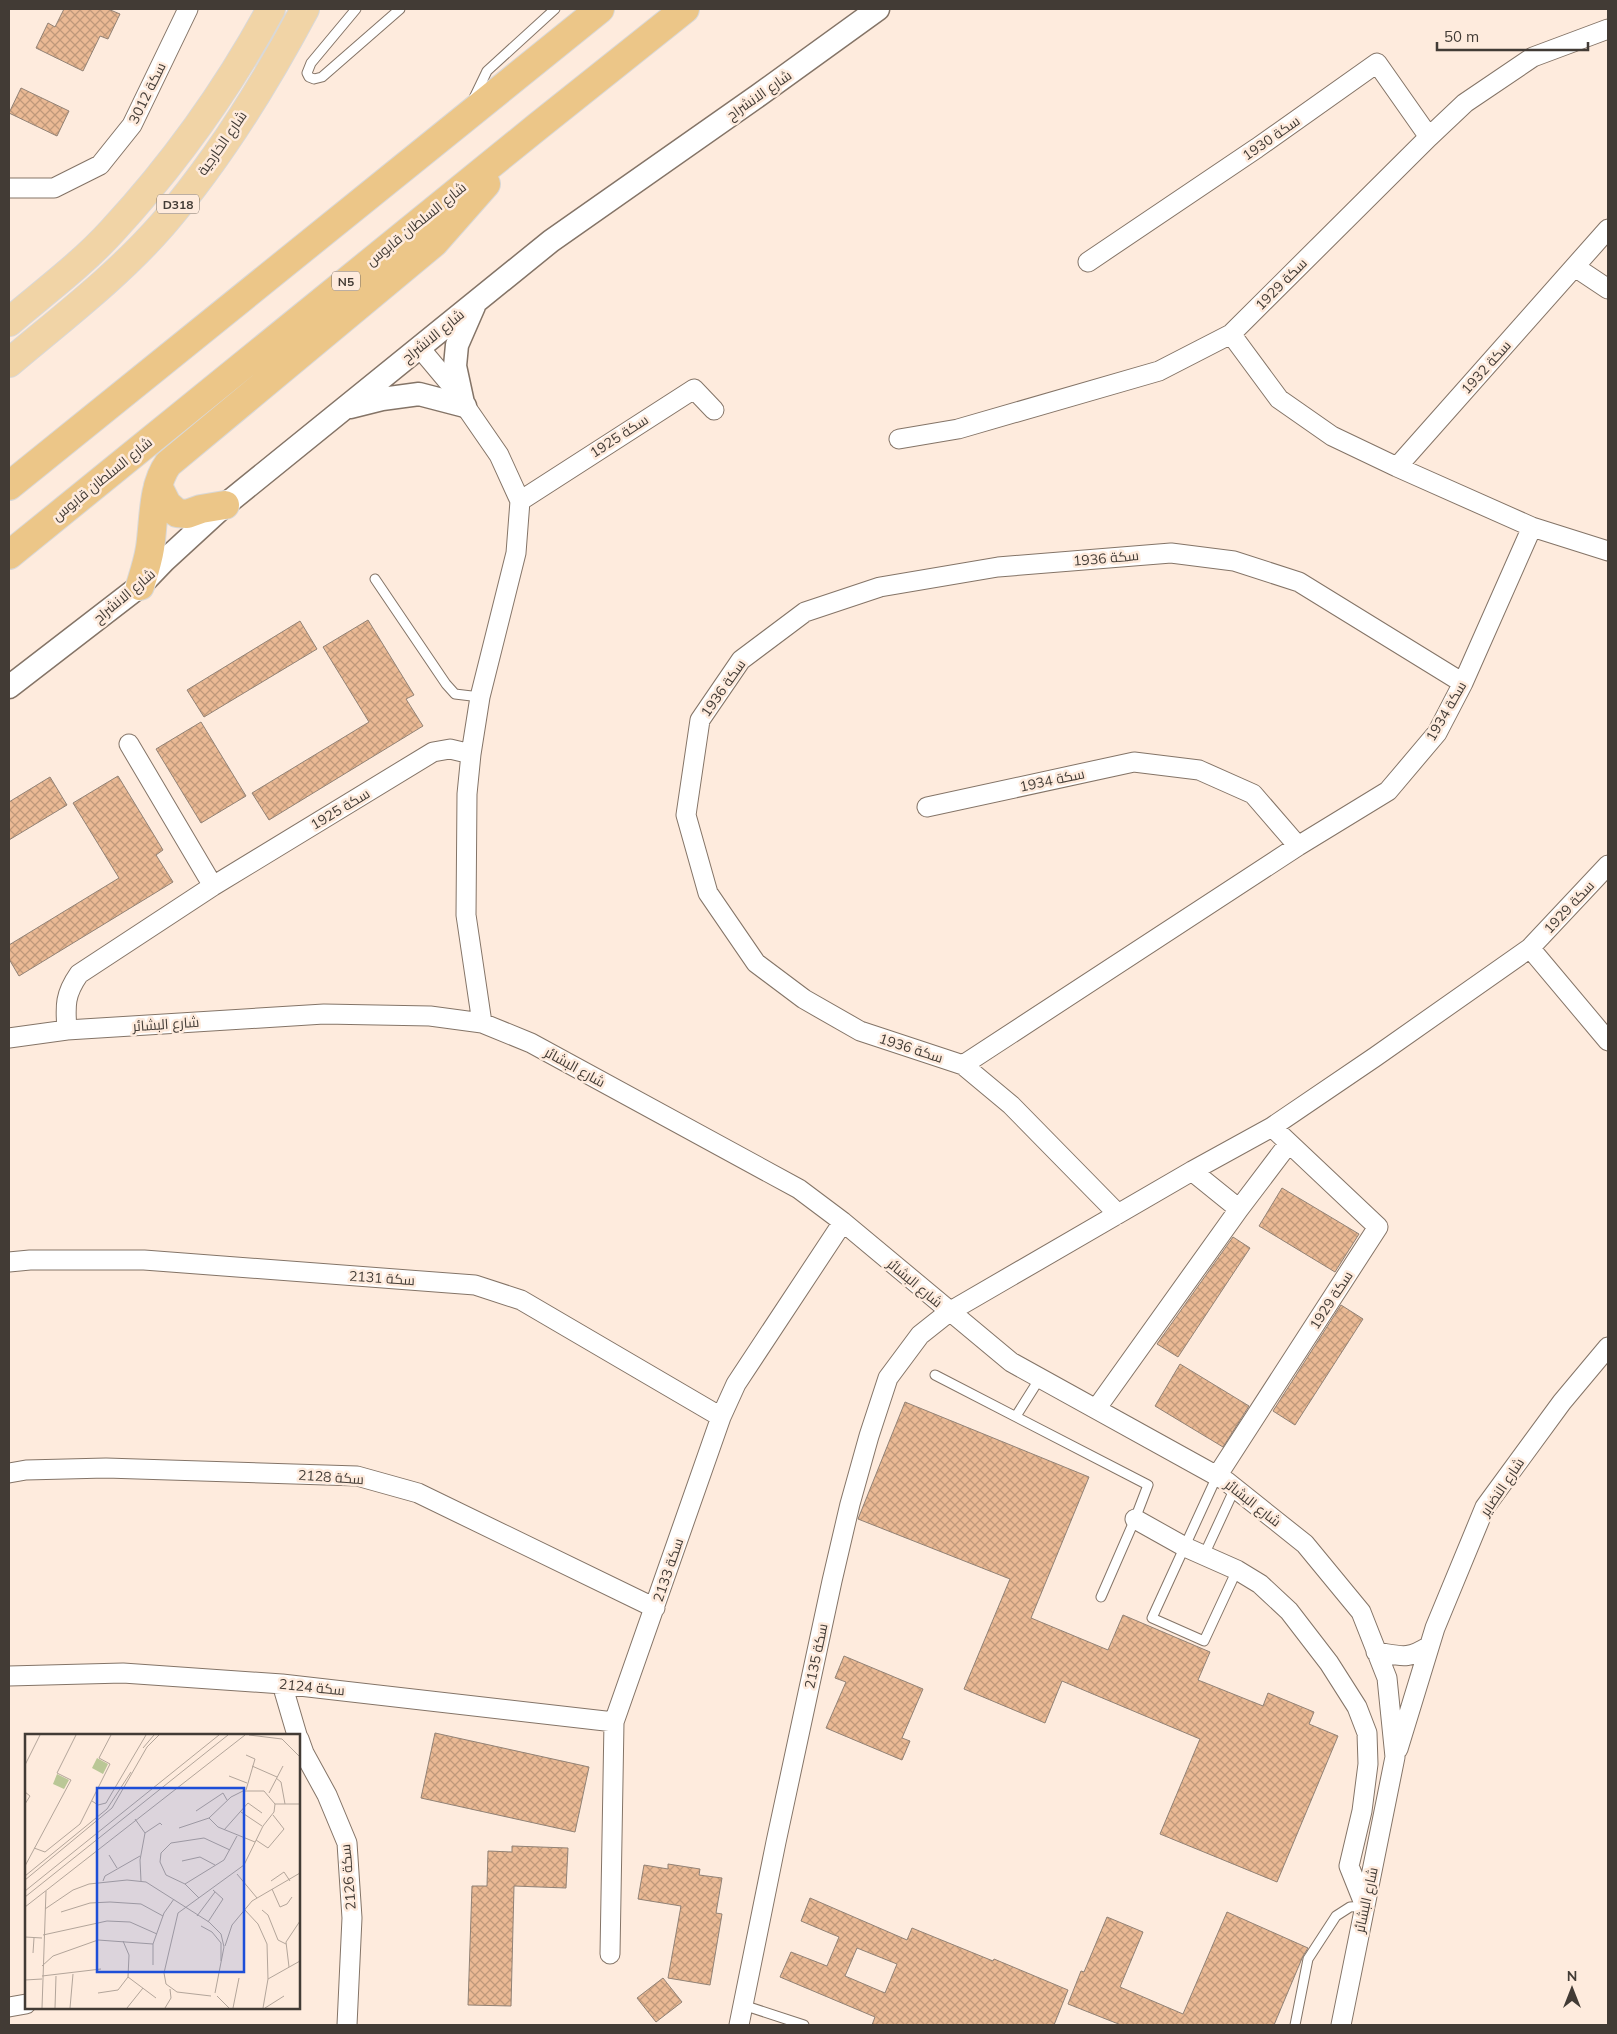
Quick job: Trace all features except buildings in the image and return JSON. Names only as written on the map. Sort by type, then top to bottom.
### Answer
[{"type":"highway","points":[[9,486],[600,9]]},
{"type":"highway","name":"شارع السلطان قابوس","points":[[9,554],[536,126],[685,9]]},
{"type":"highway","points":[[140,586],[150,550],[158,486],[163,471],[168,464],[434,243],[536,126]]},
{"type":"highway","points":[[158,486],[166,504],[177,513],[187,514],[201,509],[225,505]]},
{"type":"main road","name":"شارع الخارجية","points":[[9,322],[66,274],[111,232],[191,138],[252,44],[271,9]]},
{"type":"main road","name":"شارع الخارجية","points":[[9,364],[117,270],[163,224],[212,161],[243,115],[279,59],[305,9]]},
{"type":"street","name":"سكة 3012","points":[[9,188],[54,188],[100,165],[132,125],[188,9]]},
{"type":"street","name":"شارع الانشراح","points":[[9,687],[140,586],[164,561],[225,505],[551,242],[878,9]]},
{"type":"street","name":"سكة 1929","points":[[900,439],[958,429],[1159,371],[1231,334],[1465,103],[1533,57],[1608,29]]},
{"type":"street","name":"سكة 1930","points":[[1088,262],[1257,148],[1377,62],[1429,137]]},
{"type":"street","name":"سكة 1932","points":[[1397,467],[1608,229]]},
{"type":"street","points":[[1575,267],[1608,289]]},
{"type":"street","points":[[9,306],[66,274]]},
{"type":"street","points":[[464,404],[455,366],[463,328],[475,302]]},
{"type":"street","points":[[1231,334],[1279,399],[1332,436],[1532,527],[1608,551]]},
{"type":"street","points":[[419,347],[450,384],[500,455],[520,501],[516,553],[480,697],[467,794],[466,915],[482,1023]]},
{"type":"street","name":"سكة 1925","points":[[520,501],[694,389],[714,410]]},
{"type":"street","points":[[342,409],[382,399],[418,394],[464,404]]},
{"type":"street","name":"سكة 1934","points":[[963,1065],[1298,846],[1388,791],[1437,732],[1464,683],[1532,527]]},
{"type":"street","name":"سكة 1936","points":[[1118,1214],[1011,1105],[963,1065],[860,1031],[804,999],[756,964],[708,893],[686,815],[700,720],[741,660],[805,612],[880,587],[998,567],[1171,553],[1234,561],[1299,582],[1464,683]]},
{"type":"street","points":[[129,744],[214,886]]},
{"type":"street","name":"سكة 1925","points":[[67,1030],[66,1012],[69,989],[79,974],[214,886],[433,752],[450,749],[471,754]]},
{"type":"street","name":"سكة 1934","points":[[927,807],[1134,762],[1199,770],[1253,794],[1298,846]]},
{"type":"street","name":"سكة 1929","points":[[949,1312],[1192,1171],[1272,1127],[1530,948],[1608,865]]},
{"type":"street","points":[[1530,948],[1608,1041]]},
{"type":"street","name":"شارع البشائر","points":[[9,1038],[67,1030],[324,1014],[430,1016],[482,1023],[531,1043],[799,1189],[843,1222],[1011,1362],[1217,1476],[1235,1488],[1305,1544],[1361,1612],[1387,1678],[1395,1758],[1340,2025]]},
{"type":"street","name":"سكة 1929","points":[[1217,1476],[1378,1227],[1272,1127]]},
{"type":"street","points":[[1096,1409],[1239,1209],[1289,1143]]},
{"type":"street","points":[[1192,1171],[1239,1209]]},
{"type":"street","name":"سكة 2133","points":[[610,1954],[614,1722],[656,1608],[721,1417],[736,1384],[843,1222]]},
{"type":"street","name":"سكة 2131","points":[[9,1262],[30,1260],[144,1260],[475,1285],[521,1300],[721,1417]]},
{"type":"street","name":"سكة 2135","points":[[739,2025],[832,1580],[869,1436],[888,1378],[920,1336],[949,1312]]},
{"type":"street","name":"شارع النضاير","points":[[1395,1758],[1435,1628],[1485,1507],[1562,1402],[1608,1347]]},
{"type":"street","name":"سكة 2128","points":[[9,1473],[26,1470],[106,1468],[357,1476],[418,1493],[656,1608]]},
{"type":"street","points":[[1135,1519],[1185,1547],[1237,1570],[1260,1584],[1289,1611],[1329,1663],[1357,1706],[1367,1733],[1368,1764],[1363,1802],[1349,1866],[1365,1906]]},
{"type":"street","points":[[1376,1652],[1399,1656],[1414,1656],[1430,1646]]},
{"type":"street","name":"سكة 2124","points":[[9,1676],[123,1673],[282,1684],[614,1722]]},
{"type":"street","name":"سكة 2126","points":[[282,1684],[297,1734]]},
{"type":"street","name":"سكة 2126","points":[[300,1743],[304,1754],[327,1795],[347,1843],[352,1918],[348,2025]]},
{"type":"street","points":[[9,2007],[25,2004]]},
{"type":"lane","points":[[356,9],[311,63],[307,73],[309,77],[314,79],[322,77],[400,9]]},
{"type":"lane","points":[[466,117],[487,71],[555,9]]},
{"type":"lane","points":[[375,579],[455,694],[480,697]]},
{"type":"lane","points":[[935,1375],[1148,1485],[1101,1597]]},
{"type":"lane","points":[[1016,1416],[1040,1378]]},
{"type":"lane","points":[[1217,1476],[1152,1618],[1204,1640],[1237,1570]]},
{"type":"lane","points":[[1204,1555],[1235,1488]]},
{"type":"lane","points":[[1295,2025],[1308,1959],[1336,1916],[1350,1907],[1365,1906]]},
{"type":"lane","points":[[742,2004],[804,2025]]}]
